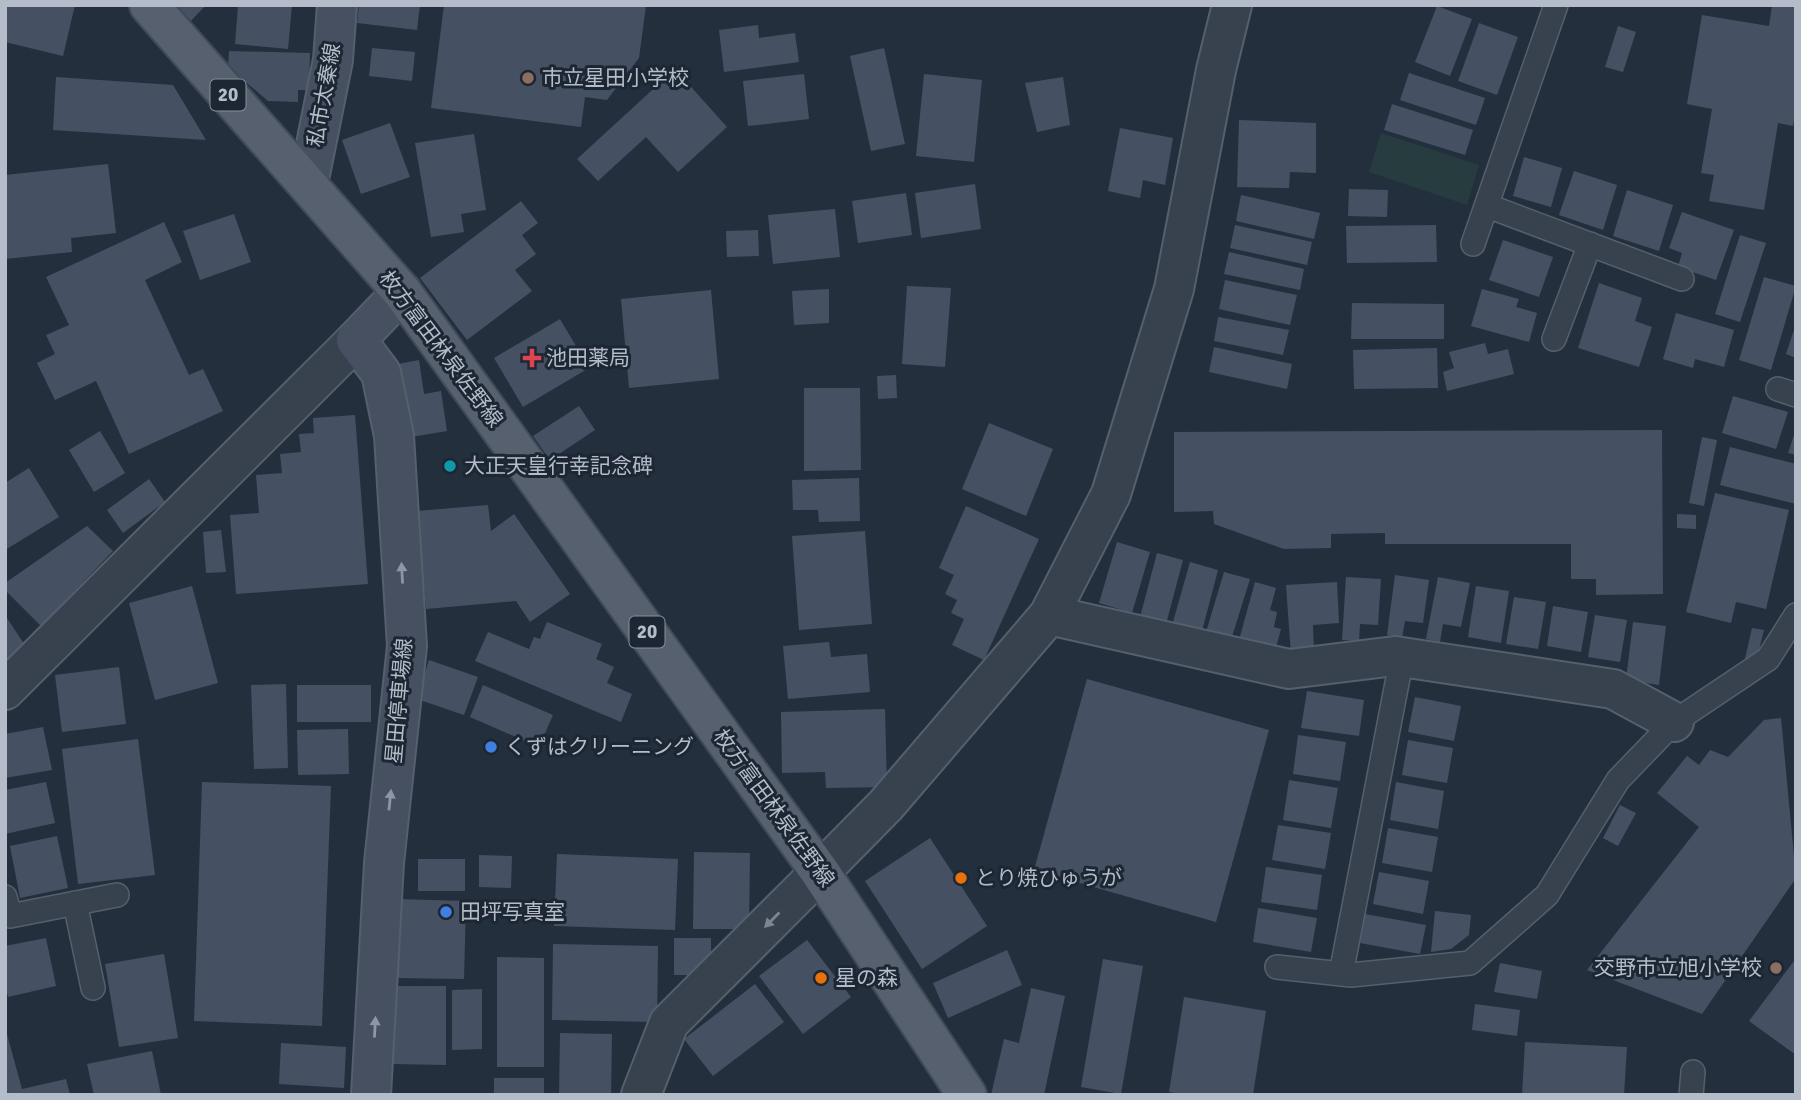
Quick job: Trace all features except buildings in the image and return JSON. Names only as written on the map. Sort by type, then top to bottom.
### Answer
[{"type":"main road","name":"枚方富田林泉佐野線","points":[[149,5],[402,292],[820,872],[961,1092]]},
{"type":"main road","name":"私市太秦線","points":[[308,184],[333,60],[337,5]]},
{"type":"main road","points":[[356,340],[402,292]]},
{"type":"main road","name":"星田停車場線","points":[[356,340],[381,373],[394,436],[407,646],[384,863],[371,1095]]},
{"type":"street","points":[[641,1095],[669,1023],[886,805],[1049,615],[1111,494],[1174,289],[1216,70],[1232,5]]},
{"type":"street","points":[[5,690],[356,340]]},
{"type":"street","points":[[1049,615],[1289,669],[1402,657],[1612,689],[1674,722]]},
{"type":"lane","points":[[1473,244],[1556,5]]},
{"type":"lane","points":[[1488,206],[1682,279]]},
{"type":"lane","points":[[1554,340],[1590,244]]},
{"type":"lane","points":[[1277,967],[1341,974],[1470,963],[1547,895],[1618,780],[1674,722],[1768,659],[1796,615]]},
{"type":"lane","points":[[1341,974],[1402,657]]},
{"type":"lane","points":[[5,897],[10,916],[117,895]]},
{"type":"lane","points":[[75,903],[93,988]]},
{"type":"green space","points":[[1381,133],[1479,165],[1467,205],[1369,172]]},
{"type":"place","name":"市立星田小学校","points":[[528,78]]},
{"type":"place","name":"池田薬局","points":[[532,358]]},
{"type":"place","name":"大正天皇行幸記念碑","points":[[450,466]]},
{"type":"place","name":"くずはクリーニング","points":[[491,747]]},
{"type":"place","name":"とり焼ひゅうが","points":[[961,878]]},
{"type":"place","name":"田坪写真室","points":[[446,912]]},
{"type":"place","name":"交野市立旭小学校","points":[[1776,968]]},
{"type":"place","name":"星の森","points":[[821,978]]}]
